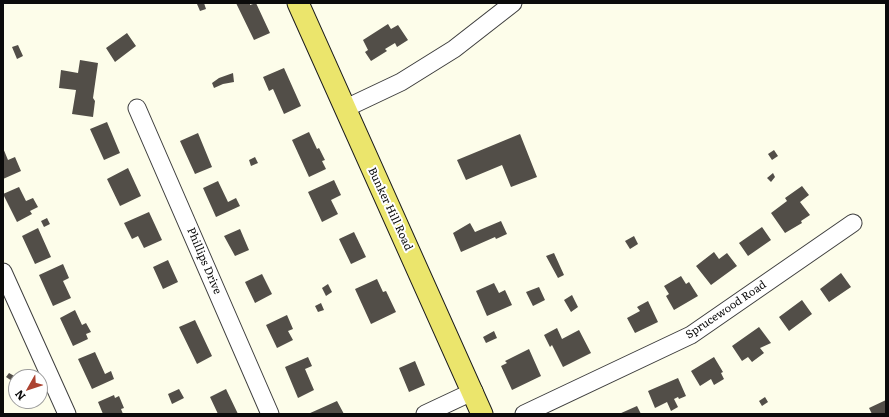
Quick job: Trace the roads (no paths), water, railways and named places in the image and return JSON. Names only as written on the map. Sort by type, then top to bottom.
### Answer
[{"type":"main road","name":"Bunker Hill Road","points":[[298,3],[344,109],[474,392],[482,414]]},
{"type":"street","points":[[344,109],[401,82],[454,49],[513,3]]},
{"type":"street","name":"Phillips Drive","points":[[137,108],[270,414]]},
{"type":"street","name":"Sprucewood Road","points":[[524,414],[691,335],[853,223]]},
{"type":"street","points":[[3,272],[67,414]]},
{"type":"street","points":[[425,414],[474,392]]}]
